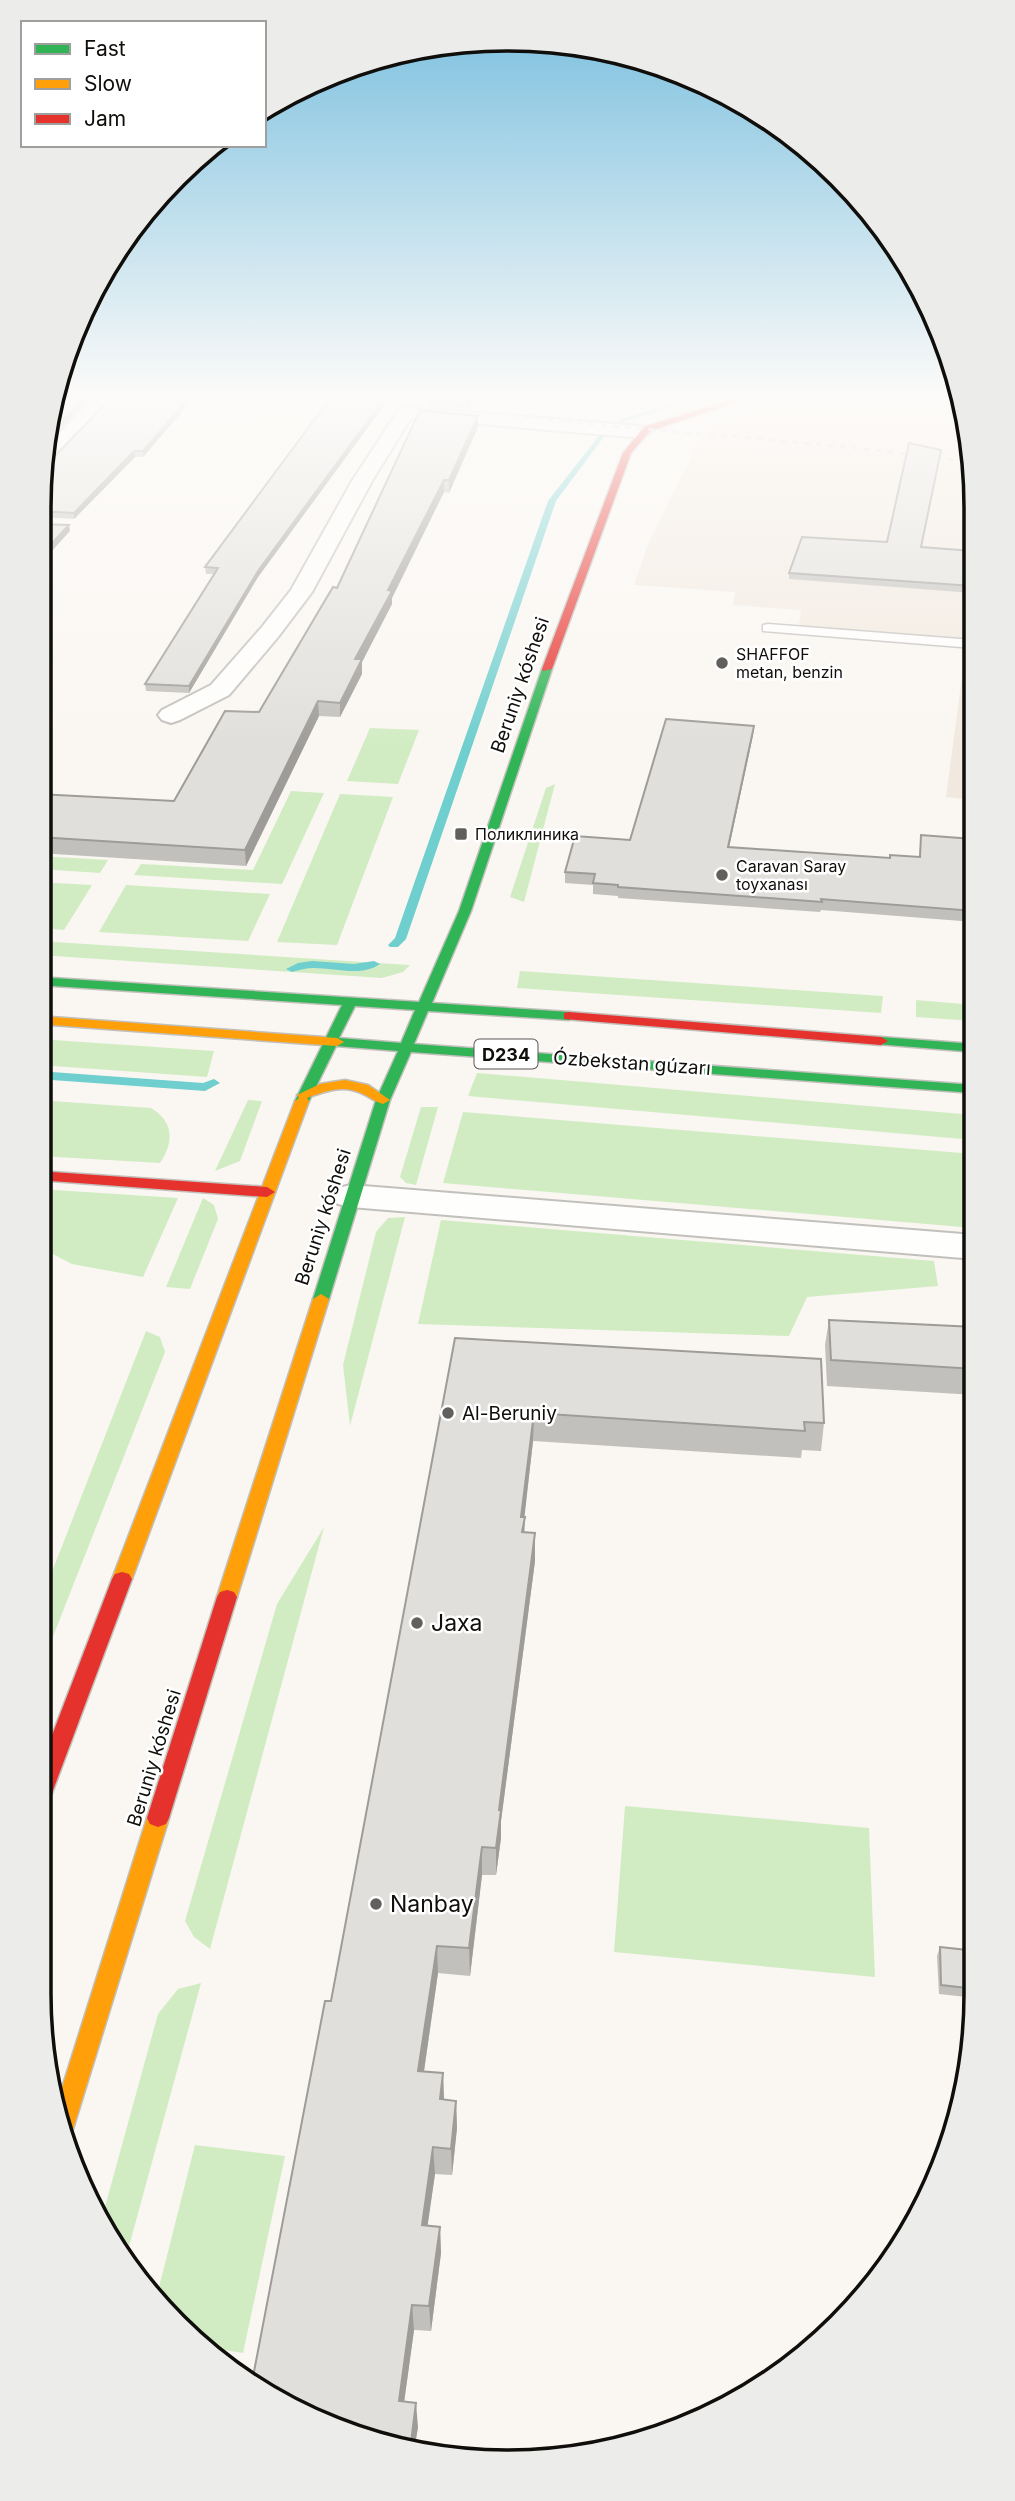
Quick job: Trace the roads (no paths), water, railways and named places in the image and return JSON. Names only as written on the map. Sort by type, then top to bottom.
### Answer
[{"type":"main road","name":"Beruniy kóshesi","points":[[66,2112],[383,1100],[465,911],[602,517]]},
{"type":"main road","name":"D234","points":[[51,982],[426,1006],[964,1047]]},
{"type":"main road","points":[[51,1766],[304,1095],[350,1002]]},
{"type":"main road","name":"Ózbekstan gúzarı","points":[[51,1021],[964,1087]]},
{"type":"main road","points":[[304,1095],[327,1084],[346,1081],[370,1088],[383,1100]]},
{"type":"main road","points":[[51,1176],[267,1192]]},
{"type":"street","points":[[171,715],[220,690],[301,592],[342,517]]},
{"type":"street","points":[[351,1196],[964,1246]]},
{"type":"lane","points":[[768,628],[964,643]]},
{"type":"waterway","points":[[394,945],[400,939],[547,517]]},
{"type":"waterway","points":[[292,969],[312,965],[364,967],[374,964]]},
{"type":"waterway","points":[[51,1076],[205,1087],[214,1083]]},
{"type":"place","name":"SHAFFOF metan, benzin","points":[[722,663]]},
{"type":"place","name":"Поликлиника","points":[[461,834]]},
{"type":"place","name":"Caravan Saray toyxanası","points":[[722,875]]},
{"type":"place","name":"Al-Beruniy","points":[[448,1413]]},
{"type":"place","name":"Jaxa","points":[[417,1623]]},
{"type":"place","name":"Nanbay","points":[[376,1904]]}]
